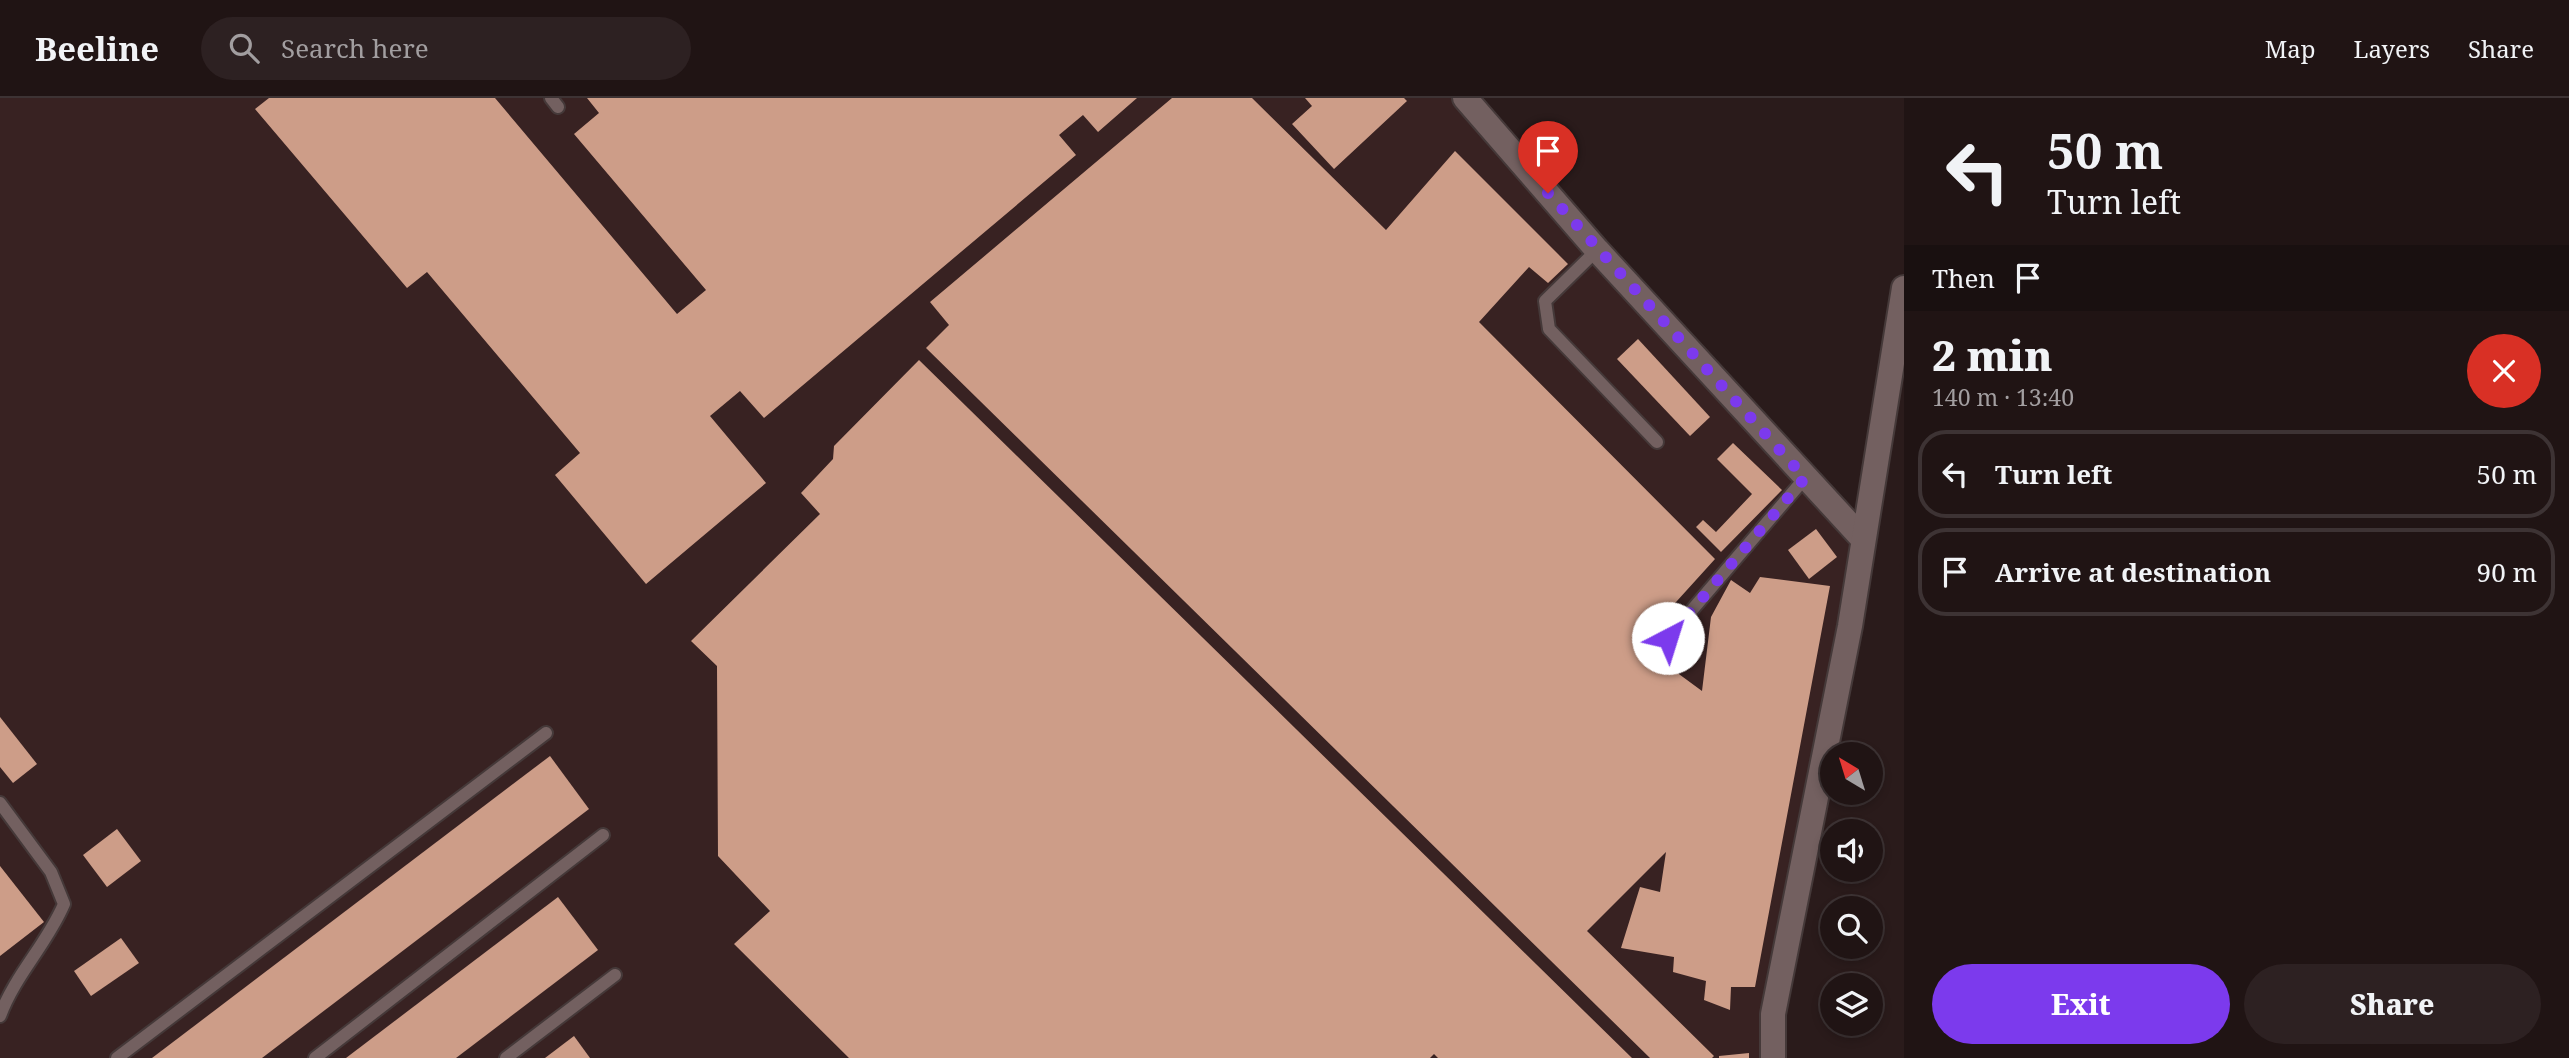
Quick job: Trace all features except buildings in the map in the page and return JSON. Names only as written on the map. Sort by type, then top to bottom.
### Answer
[{"type":"street","points":[[1465,98],[1597,250],[1862,538]]},
{"type":"street","points":[[1773,1058],[1773,1014],[1850,626],[1904,288]]},
{"type":"lane","points":[[1597,250],[1545,301],[1549,329],[1657,442]]},
{"type":"lane","points":[[1668,638],[1805,478]]},
{"type":"lane","points":[[117,1058],[546,733]]},
{"type":"lane","points":[[0,803],[51,872],[64,904],[54,928],[7,998],[0,1016]]},
{"type":"lane","points":[[315,1058],[603,835]]},
{"type":"lane","points":[[506,1058],[615,975]]},
{"type":"shaded area","points":[[0,98],[1457,98],[1855,541],[1766,1058],[0,1058]]},
{"type":"route","points":[[1548,193],[1805,478],[1668,638]]}]
